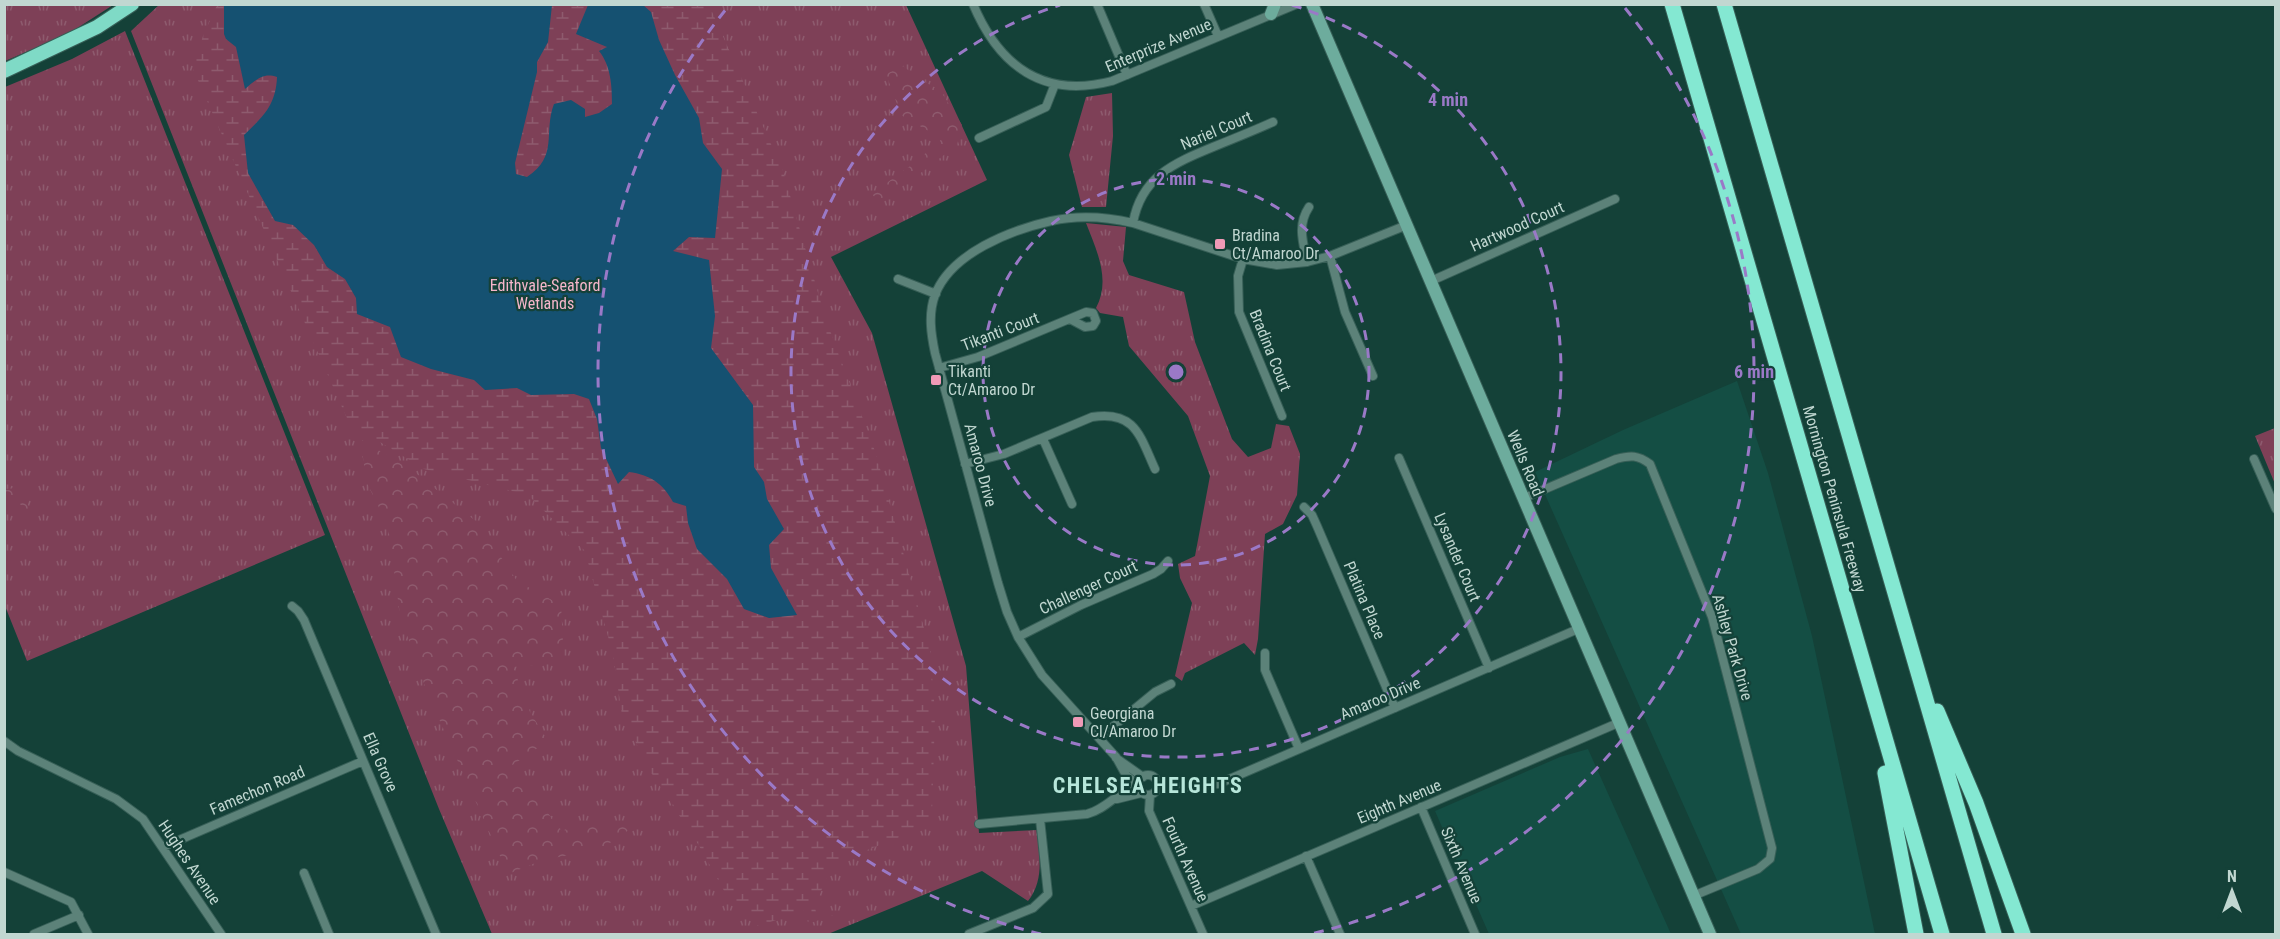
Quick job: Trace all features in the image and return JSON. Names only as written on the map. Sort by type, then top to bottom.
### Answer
[{"type":"highway","points":[[4,71],[89,31],[132,4]]},
{"type":"highway","name":"Mornington Peninsula Freeway","points":[[1672,4],[1941,934]]},
{"type":"highway","name":"Mornington Peninsula Freeway","points":[[1724,4],[1994,934]]},
{"type":"highway","points":[[1910,648],[1976,803],[2023,934]]},
{"type":"highway","points":[[1866,673],[1916,934]]},
{"type":"main road","name":"Wells Road","points":[[1317,8],[1578,629],[1710,934]]},
{"type":"street","name":"Enterprize Avenue","points":[[973,4],[983,28],[1004,57],[1031,75],[1055,84],[1087,87],[1127,75],[1277,8],[1287,10],[1297,4]]},
{"type":"street","points":[[1097,4],[1127,75]]},
{"type":"street","points":[[1204,4],[1218,36]]},
{"type":"street","points":[[979,138],[1046,107],[1055,84]]},
{"type":"street","name":"Nariel Court","points":[[1133,223],[1140,198],[1148,186],[1169,166],[1273,122]]},
{"type":"street","name":"Hartwood Court","points":[[1431,281],[1615,199]]},
{"type":"street","points":[[1307,262],[1301,228],[1304,215],[1309,207]]},
{"type":"street","name":"Amaroo Drive","points":[[1145,787],[1042,675],[1018,637],[1007,612],[939,368],[931,332],[932,306],[936,294],[952,268],[974,252],[1052,221],[1076,218],[1116,219],[1243,259],[1277,265],[1307,262],[1330,256],[1407,225]]},
{"type":"street","points":[[1330,256],[1346,312],[1373,376]]},
{"type":"street","name":"Bradina Court","points":[[1243,259],[1238,276],[1239,312],[1282,416]]},
{"type":"street","points":[[898,279],[936,294]]},
{"type":"street","name":"Tikanti Court","points":[[939,368],[978,357],[1070,319]]},
{"type":"street","points":[[965,464],[1004,454],[1092,417],[1107,415],[1129,422],[1136,430],[1155,469]]},
{"type":"street","points":[[1043,439],[1072,504]]},
{"type":"street","name":"Ashley Park Drive","points":[[1524,498],[1622,458],[1640,456],[1650,464],[1712,617],[1772,848],[1770,859],[1758,869],[1693,896]]},
{"type":"street","name":"Lysander Court","points":[[1399,458],[1489,668]]},
{"type":"street","points":[[2254,459],[2276,509]]},
{"type":"street","name":"Platina Place","points":[[1304,507],[1312,515],[1317,526],[1395,708]]},
{"type":"street","name":"Challenger Court","points":[[1018,637],[1081,605],[1153,574],[1168,561]]},
{"type":"street","name":"Ella Grove","points":[[292,606],[304,620],[436,934]]},
{"type":"street","name":"Amaroo Drive","points":[[1116,758],[1126,775],[1145,787],[1191,787],[1218,784],[1578,629]]},
{"type":"street","points":[[1264,653],[1265,670],[1299,749]]},
{"type":"street","points":[[1099,738],[1155,692],[1171,684]]},
{"type":"street","name":"Eighth Avenue","points":[[1191,906],[1618,723]]},
{"type":"street","name":"Hughes Avenue","points":[[4,741],[18,751],[116,798],[143,819],[220,934]]},
{"type":"street","name":"Famechon Road","points":[[163,847],[363,760]]},
{"type":"street","points":[[1124,791],[1126,775]]},
{"type":"street","name":"Amaroo Drive","points":[[1145,787],[1149,775],[1156,779],[1191,787]]},
{"type":"street","points":[[1111,801],[1124,791],[1145,787]]},
{"type":"street","points":[[979,824],[1087,814],[1145,787]]},
{"type":"street","name":"Fourth Avenue","points":[[1145,787],[1149,811],[1203,934]]},
{"type":"street","name":"Sixth Avenue","points":[[1421,807],[1475,934]]},
{"type":"street","points":[[969,934],[1033,908],[1048,894],[1040,819]]},
{"type":"street","points":[[1306,856],[1340,934]]},
{"type":"street","points":[[4,872],[70,901],[88,934]]},
{"type":"street","points":[[304,873],[329,934]]},
{"type":"street","points":[[34,934],[79,915]]},
{"type":"shaded area","points":[[224,5],[552,5],[548,42],[537,62],[537,72],[515,163],[516,174],[527,177],[537,169],[547,152],[554,104],[571,100],[585,109],[585,117],[599,113],[612,104],[608,70],[599,51],[607,47],[576,34],[588,5],[643,5],[651,12],[659,40],[699,118],[703,143],[722,169],[715,238],[689,237],[673,251],[709,260],[715,316],[711,348],[753,405],[754,467],[764,482],[767,499],[784,529],[769,545],[771,568],[797,615],[769,618],[744,609],[727,579],[697,549],[688,523],[686,506],[673,502],[660,485],[643,475],[629,472],[618,484],[601,448],[597,419],[589,399],[574,394],[531,395],[517,388],[485,390],[474,380],[431,369],[401,357],[390,327],[357,314],[356,298],[345,279],[327,267],[314,245],[293,225],[275,221],[248,173],[244,135],[271,103],[277,77],[264,76],[245,89],[236,47],[226,39],[224,34]]},
{"type":"shaded area","points":[[1737,381],[1768,473],[1812,636],[1875,934],[1741,934],[1535,472],[1623,430]]},
{"type":"shaded area","points":[[1588,749],[1671,934],[1489,934],[1435,811],[1560,757]]},
{"type":"green space","name":"Edithvale-Seaford Wetlands","points":[[160,4],[906,5],[987,180],[831,257],[872,333],[966,666],[979,833],[1037,830],[1039,875],[1028,901],[982,871],[828,934],[492,934],[439,809],[131,31]]},
{"type":"green space","points":[[5,5],[113,5],[68,34],[5,61]]},
{"type":"green space","name":"Edithvale-Seaford Wetlands","points":[[217,5],[709,5],[783,171],[825,317],[876,454],[930,650],[935,713],[932,815],[900,837],[832,864],[815,906],[816,913],[829,911],[833,915],[808,924],[806,910],[758,926],[727,896],[698,844],[650,771],[622,715],[613,655],[585,551],[528,495],[424,469],[349,423],[193,69],[203,36]]},
{"type":"green space","points":[[125,31],[325,535],[27,661],[5,606],[5,87],[72,59]]},
{"type":"green space","points":[[903,66],[921,80],[940,90],[962,125],[957,145],[918,175],[879,200],[871,194],[913,164],[942,139],[901,115],[886,74]]},
{"type":"green space","points":[[1112,93],[1113,136],[1106,207],[1082,207],[1069,155],[1086,97]]},
{"type":"green space","points":[[1086,223],[1126,227],[1123,261],[1129,275],[1184,292],[1195,342],[1232,439],[1248,457],[1271,448],[1276,424],[1289,426],[1300,454],[1297,495],[1283,524],[1265,534],[1255,655],[1244,643],[1185,673],[1182,681],[1175,676],[1192,603],[1180,578],[1178,564],[1195,556],[1210,476],[1188,416],[1129,346],[1123,317],[1100,313],[1096,308],[1102,287],[1101,266]]},
{"type":"green space","points":[[2275,428],[2275,484],[2255,436]]},
{"type":"green space","points":[[360,439],[413,471],[478,523],[517,581],[561,605],[564,662],[513,667],[530,712],[548,741],[511,766],[562,831],[605,824],[639,823],[601,849],[543,860],[508,874],[427,692],[400,615],[388,526],[367,483]]},
{"type":"green space","points":[[17,488],[28,494],[28,509],[23,509],[19,502],[5,504],[5,489]]},
{"type":"place","name":"Bradina Ct/Amaroo Dr","points":[[1220,244]]},
{"type":"place","name":"Tikanti Ct/Amaroo Dr","points":[[936,380]]},
{"type":"place","name":"Georgiana Cl/Amaroo Dr","points":[[1078,722]]},
{"type":"district","name":"CHELSEA HEIGHTS","points":[[1148,785]]}]
